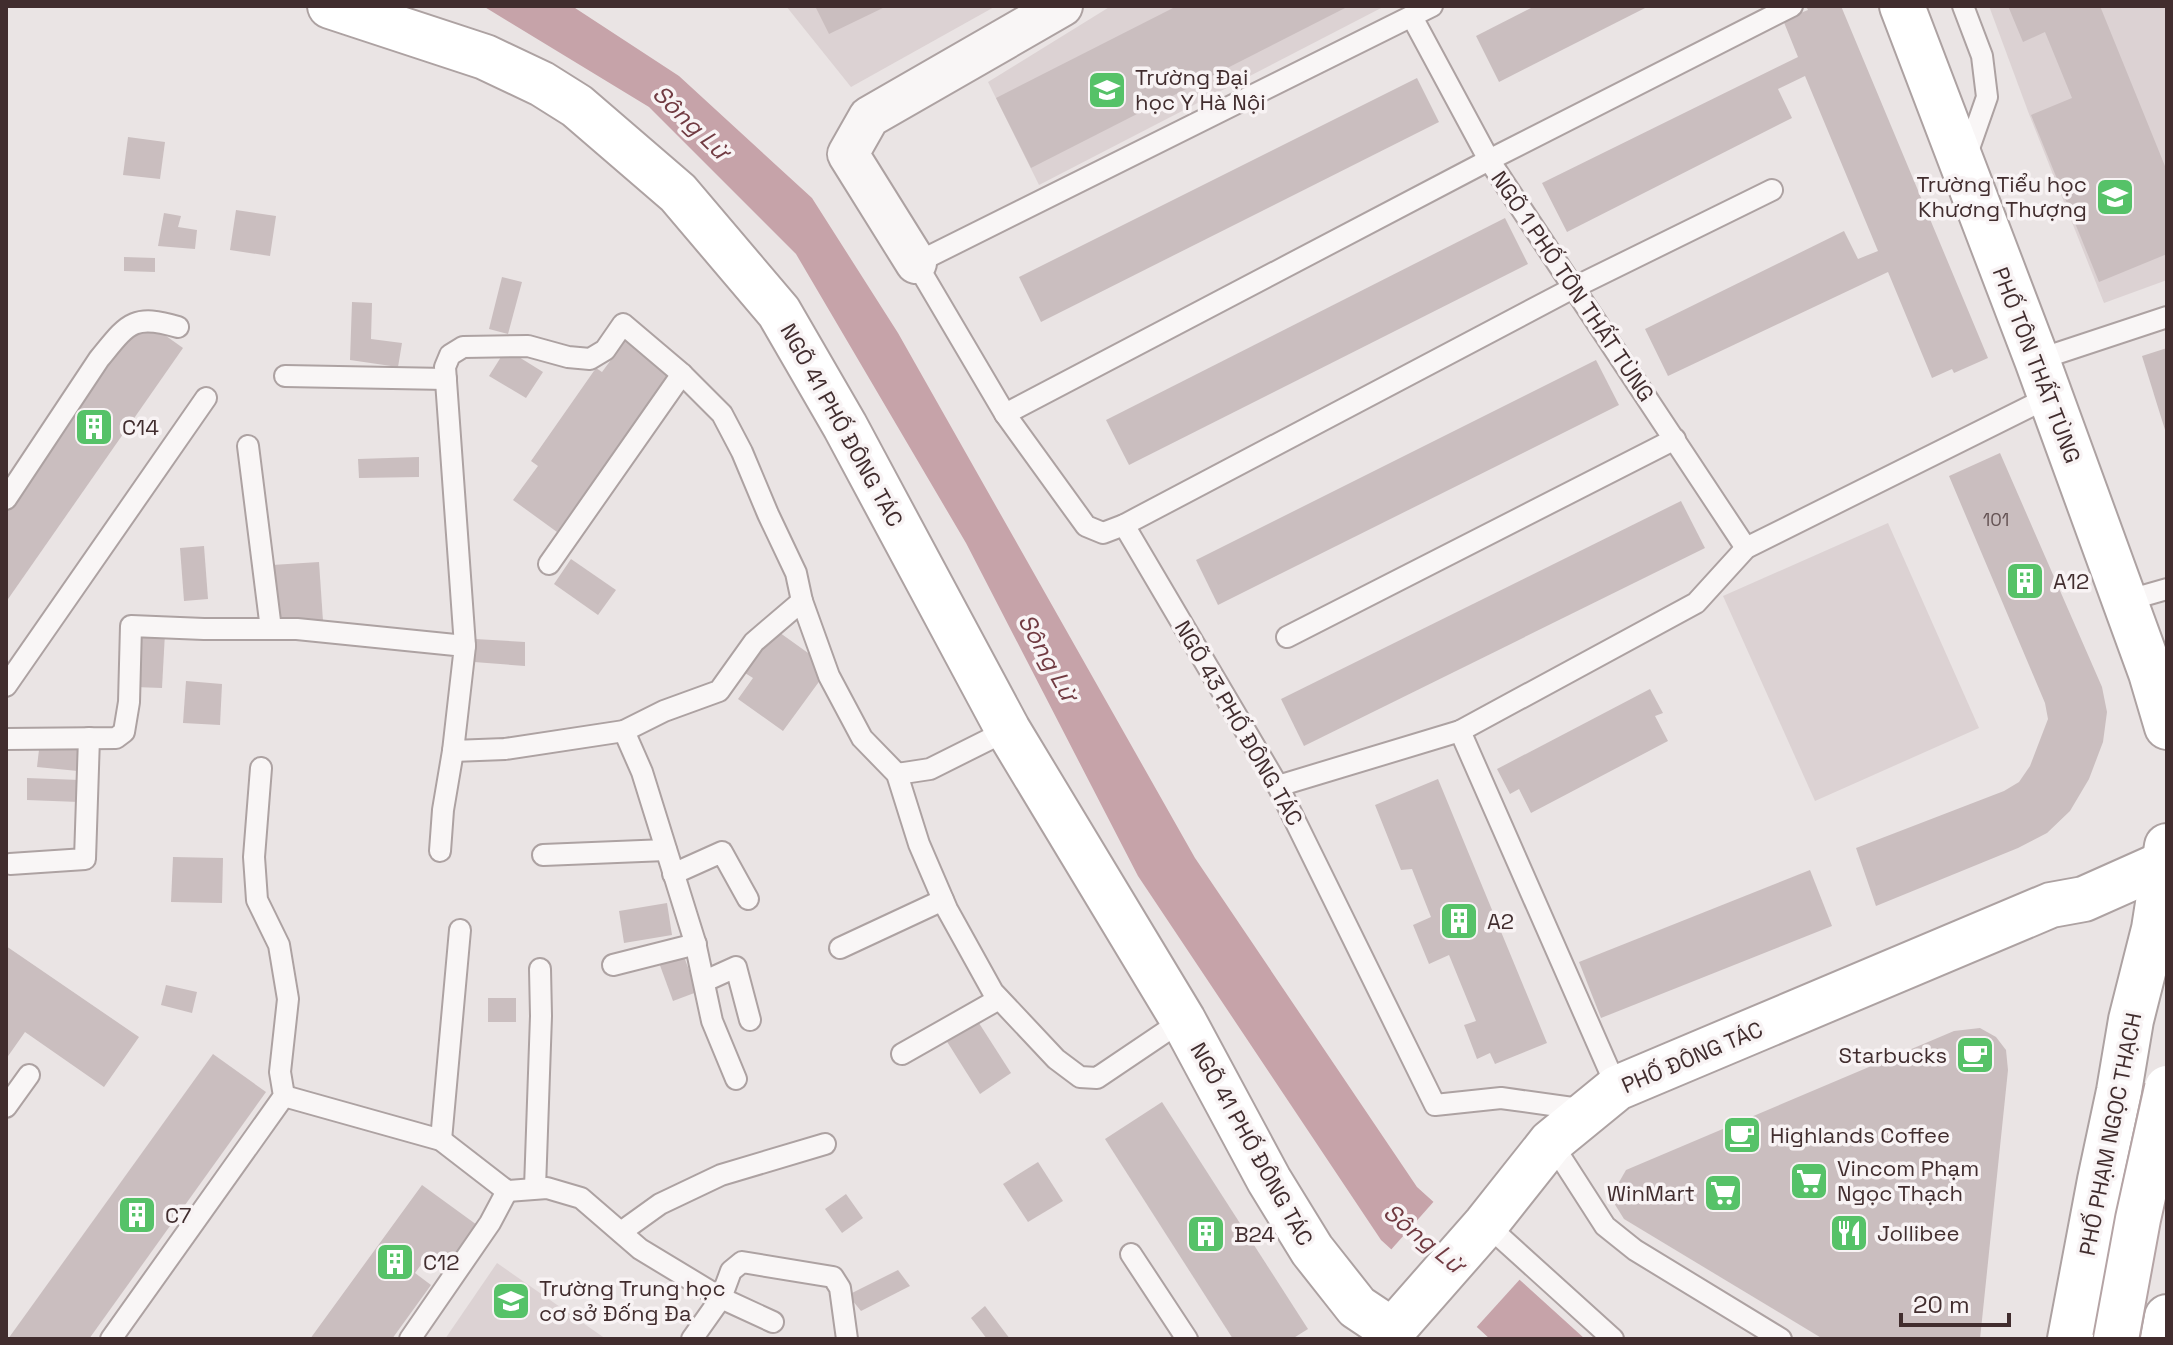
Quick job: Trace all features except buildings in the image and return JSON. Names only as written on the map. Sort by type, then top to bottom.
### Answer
[{"type":"street","name":"NGÕ 41 PHỐ ĐÔNG TÁC","points":[[330,6],[485,57],[542,84],[577,106],[678,193],[779,312],[845,426],[1008,730],[1183,1020],[1269,1180],[1312,1250],[1357,1307],[1403,1328]]},
{"type":"street","points":[[916,263],[848,154],[869,117],[1062,6]]},
{"type":"street","name":"PHỐ TÔN THẤT TÙNG","points":[[1902,6],[2125,601],[2167,727]]},
{"type":"street","name":"PHỐ ĐÔNG TÁC","points":[[1403,1328],[1551,1142],[1603,1099],[2051,905],[2084,899],[2166,857]]},
{"type":"street","name":"PHỐ PHẠM NGỌC THẠCH","points":[[2070,1339],[2131,1020],[2160,930],[2166,857]]},
{"type":"street","points":[[2084,899],[2160,930]]},
{"type":"street","points":[[2116,1339],[2167,1088]]},
{"type":"street","points":[[2100,1180],[2167,1190]]},
{"type":"street","points":[[2163,1339],[2167,1317]]},
{"type":"lane","points":[[1432,6],[916,263],[1005,414],[1086,526],[1103,533],[1124,525],[1575,287],[1772,190]]},
{"type":"lane","points":[[1005,414],[1489,160],[1792,6]]},
{"type":"lane","points":[[1962,169],[1987,97],[1982,56],[1963,6]]},
{"type":"lane","name":"NGÕ 1 PHỐ TÔN THẤT TÙNG","points":[[1412,17],[1489,160],[1746,548]]},
{"type":"lane","points":[[1278,786],[1460,731],[1696,603],[1746,548],[2043,378],[2167,317]]},
{"type":"lane","points":[[6,499],[99,359],[117,338],[142,320],[155,320],[178,327]]},
{"type":"lane","name":"NGÕ 41 PHỐ ĐÔNG TÁC","points":[[446,379],[445,367],[450,355],[463,347],[528,346],[568,357],[590,359],[605,350],[623,324],[682,374],[722,414],[729,427],[796,573],[802,601],[829,676],[862,738],[897,774],[919,844],[943,900],[993,992],[1056,1059],[1080,1077],[1097,1078],[1183,1020]]},
{"type":"lane","points":[[549,564],[682,374]]},
{"type":"lane","points":[[285,376],[446,379],[465,646],[440,851]]},
{"type":"lane","points":[[6,686],[206,398]]},
{"type":"lane","points":[[1287,637],[1675,439]]},
{"type":"lane","points":[[248,446],[271,629]]},
{"type":"lane","name":"NGÕ 43 PHỐ ĐÔNG TÁC","points":[[1124,525],[1278,786],[1435,1105],[1501,1098],[1603,1099]]},
{"type":"lane","points":[[2125,601],[2167,589]]},
{"type":"lane","points":[[453,751],[505,749],[624,731],[664,711],[719,691],[754,642],[802,601]]},
{"type":"lane","points":[[6,739],[116,738],[124,732],[129,702],[131,626],[297,629],[465,646]]},
{"type":"lane","points":[[897,774],[930,769],[1008,730]]},
{"type":"lane","points":[[624,731],[642,772],[696,944],[712,1021],[736,1079]]},
{"type":"lane","points":[[1460,731],[1603,1099]]},
{"type":"lane","points":[[10,864],[85,859],[89,738]]},
{"type":"lane","points":[[111,1339],[284,1096],[280,1072],[288,999],[279,945],[257,900],[254,857],[261,768]]},
{"type":"lane","points":[[543,855],[666,850]]},
{"type":"lane","points":[[673,874],[722,852],[748,899]]},
{"type":"lane","points":[[840,948],[943,900]]},
{"type":"lane","points":[[441,1140],[460,930]]},
{"type":"lane","points":[[613,965],[696,944]]},
{"type":"lane","points":[[705,981],[736,967],[750,1020]]},
{"type":"lane","points":[[535,1188],[540,969]]},
{"type":"lane","points":[[902,1054],[999,999]]},
{"type":"lane","points":[[6,1107],[29,1075]]},
{"type":"lane","points":[[284,1096],[441,1140],[507,1191],[547,1188],[581,1198],[640,1249],[721,1298],[773,1322]]},
{"type":"lane","points":[[1551,1142],[1605,1226],[1635,1250],[1781,1339]]},
{"type":"lane","points":[[621,1232],[660,1204],[721,1175],[825,1144]]},
{"type":"lane","points":[[410,1339],[490,1223],[507,1191]]},
{"type":"lane","points":[[1486,1224],[1613,1339]]},
{"type":"lane","points":[[1131,1254],[1187,1339]]},
{"type":"lane","points":[[692,1339],[721,1298],[731,1271],[742,1262],[833,1277],[840,1288],[847,1339]]},
{"type":"shaded area","points":[[786,6],[996,6],[851,87]]},
{"type":"shaded area","name":"Trường Đại học Y Hà Nội","points":[[1111,6],[1385,6],[1039,185],[988,82]]},
{"type":"shaded area","name":"Trường Tiểu học Khương Thượng","points":[[1989,6],[2167,6],[2167,280],[2104,303]]},
{"type":"shaded area","points":[[1888,523],[1979,728],[1815,801],[1723,596]]},
{"type":"shaded area","name":"Trường Trung học cơ sở Đống Đa","points":[[497,1263],[606,1339],[445,1339]]},
{"type":"water","name":"Sông Lừ","points":[[483,6],[572,6],[679,76],[812,198],[898,333],[1195,858],[1417,1187],[1585,1339],[1490,1339],[1381,1240],[1138,876],[966,543],[796,254],[649,107]]},
{"type":"pier","points":[[1436,1199],[1522,1277],[1474,1330],[1389,1252]]},
{"type":"place","name":"Trường Đại học Y Hà Nội","points":[[1107,90]]},
{"type":"place","name":"Trường Tiểu học Khương Thượng","points":[[2115,197]]},
{"type":"place","name":"C14","points":[[94,427]]},
{"type":"place","name":"A12","points":[[2025,581]]},
{"type":"place","name":"A2","points":[[1459,921]]},
{"type":"place","name":"Starbucks","points":[[1975,1055]]},
{"type":"place","name":"Highlands Coffee","points":[[1742,1135]]},
{"type":"place","name":"Vincom Phạm Ngọc Thạch","points":[[1809,1181]]},
{"type":"place","name":"WinMart","points":[[1723,1193]]},
{"type":"place","name":"C7","points":[[137,1215]]},
{"type":"place","name":"Jollibee","points":[[1849,1233]]},
{"type":"place","name":"B24","points":[[1206,1234]]},
{"type":"place","name":"C12","points":[[395,1262]]},
{"type":"place","name":"Trường Trung học cơ sở Đống Đa","points":[[511,1301]]}]
